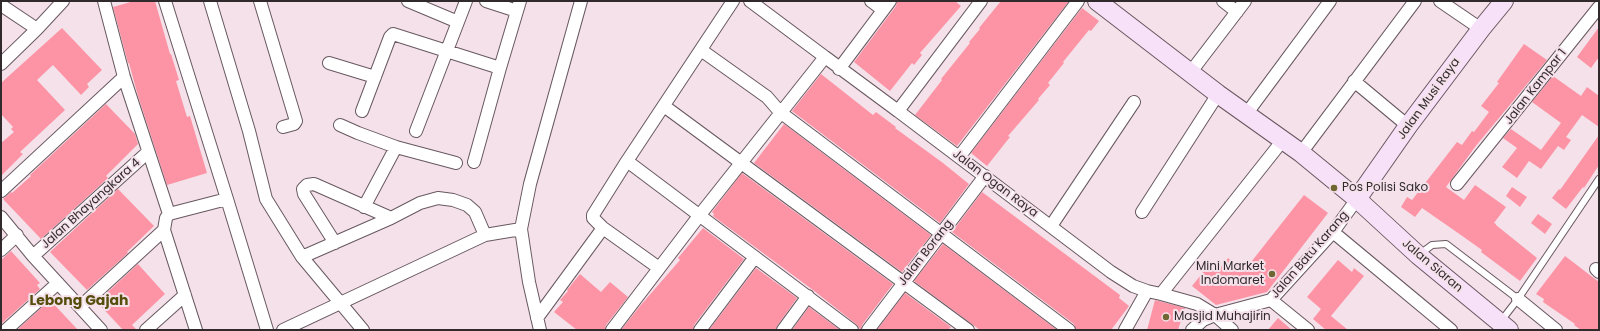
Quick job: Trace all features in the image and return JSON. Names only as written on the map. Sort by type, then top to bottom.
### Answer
[{"type":"street","points":[[1,64],[63,1]]},
{"type":"street","points":[[104,1],[124,77],[169,214]]},
{"type":"street","points":[[165,1],[267,330]]},
{"type":"street","points":[[210,1],[249,130],[266,199],[302,257],[362,330]]},
{"type":"street","points":[[260,1],[296,121],[294,124],[283,127]]},
{"type":"street","points":[[408,1],[458,22]]},
{"type":"street","points":[[416,131],[466,1]]},
{"type":"street","points":[[474,162],[519,6],[486,1]]},
{"type":"street","points":[[540,330],[536,318],[521,229],[530,184],[581,1]]},
{"type":"street","points":[[659,268],[604,228],[594,219],[593,216],[627,161],[733,1]]},
{"type":"street","name":"Jalan Ogan Raya","points":[[750,1],[1111,272],[1133,286],[1197,304],[1215,315],[1232,330]]},
{"type":"street","points":[[839,69],[887,6],[871,1]]},
{"type":"street","points":[[898,111],[981,1]]},
{"type":"street","points":[[959,157],[1078,1]]},
{"type":"street","name":"Jalan Siaran","points":[[1097,1],[1218,94],[1301,153],[1357,199],[1501,328]]},
{"type":"street","points":[[1223,1],[1237,12]]},
{"type":"street","points":[[1190,73],[1245,1]]},
{"type":"street","points":[[1246,113],[1330,1]]},
{"type":"street","points":[[1301,153],[1415,1]]},
{"type":"street","points":[[1440,1],[1481,29]]},
{"type":"street","name":"Jalan Musi Raya","points":[[1357,199],[1408,126],[1504,1]]},
{"type":"street","points":[[1,5],[37,29]]},
{"type":"street","name":"Jalan Kampar 1","points":[[1457,184],[1599,8]]},
{"type":"street","points":[[362,111],[390,37],[393,34],[500,68]]},
{"type":"street","points":[[701,50],[766,97],[780,112],[1070,330]]},
{"type":"street","points":[[612,330],[780,112],[825,57]]},
{"type":"street","points":[[329,63],[375,76]]},
{"type":"street","points":[[1,191],[124,77]]},
{"type":"street","points":[[1354,82],[1408,126]]},
{"type":"street","points":[[1142,212],[1218,94]]},
{"type":"street","points":[[1051,226],[1134,102]]},
{"type":"street","points":[[664,106],[968,330]]},
{"type":"street","points":[[340,125],[396,146],[456,163]]},
{"type":"street","points":[[1161,294],[1283,140]]},
{"type":"street","points":[[364,207],[396,146]]},
{"type":"street","name":"Jalan Bhayangkara 4","points":[[34,256],[148,152]]},
{"type":"street","points":[[627,161],[852,330]]},
{"type":"street","name":"Jalan Borang","points":[[868,330],[985,176]]},
{"type":"street","points":[[335,243],[304,194],[305,186],[314,184],[391,218]]},
{"type":"street","points":[[196,330],[164,230],[166,218],[169,214],[227,199]]},
{"type":"street","points":[[302,257],[431,199],[453,200],[467,205],[475,212],[485,234]]},
{"type":"street","name":"Jalan Batu Karang","points":[[1192,330],[1203,320],[1215,315],[1271,300],[1332,232],[1357,199]]},
{"type":"street","points":[[1,217],[80,307],[94,328]]},
{"type":"street","points":[[536,318],[604,228]]},
{"type":"street","points":[[283,330],[485,234],[521,229]]},
{"type":"street","points":[[80,307],[164,230]]},
{"type":"street","points":[[1332,232],[1451,330]]},
{"type":"street","points":[[1,250],[17,235]]},
{"type":"street","points":[[700,330],[755,257]]},
{"type":"street","points":[[6,330],[58,283]]},
{"type":"street","points":[[1125,330],[1147,291]]},
{"type":"street","points":[[146,330],[185,295]]},
{"type":"street","points":[[783,330],[808,296]]},
{"type":"street","points":[[1518,299],[1556,330]]},
{"type":"street","points":[[1271,300],[1308,330]]},
{"type":"lane","points":[[1501,328],[1518,299],[1599,179]]},
{"type":"lane","points":[[1418,255],[1432,245],[1439,243],[1446,244],[1518,299]]},
{"type":"building","points":[[134,1],[155,1],[179,80],[176,81],[187,117],[190,116],[207,173],[167,185],[138,96],[113,7]]},
{"type":"building","points":[[897,1],[955,1],[961,6],[920,53],[922,55],[914,65],[912,63],[890,91],[854,62],[896,6]]},
{"type":"building","points":[[1001,1],[1069,1],[957,146],[915,115],[970,43],[969,42],[980,29],[979,28]]},
{"type":"building","points":[[1082,8],[1099,21],[1091,31],[1089,30],[1063,62],[1064,63],[1048,83],[1050,85],[1008,136],[1010,137],[987,166],[971,153]]},
{"type":"building","points":[[1599,27],[1599,57],[1591,68],[1577,57]]},
{"type":"building","points":[[62,28],[102,70],[87,84],[89,87],[81,95],[53,65],[37,80],[65,110],[20,152],[23,154],[1,176],[1,143],[14,132],[11,129],[13,127],[1,114],[1,83]]},
{"type":"building","points":[[1524,44],[1547,60],[1475,147],[1446,187],[1464,200],[1475,185],[1506,207],[1494,223],[1537,258],[1520,281],[1481,252],[1482,250],[1422,208],[1415,217],[1401,207],[1407,197],[1412,200],[1457,142],[1462,145],[1472,131],[1474,132],[1489,112],[1481,106],[1499,83],[1497,82]]},
{"type":"building","points":[[821,74],[873,115],[876,112],[969,184],[940,223],[792,111]]},
{"type":"building","points":[[1553,76],[1581,96],[1587,87],[1599,96],[1599,127],[1582,115],[1566,137],[1571,140],[1564,150],[1558,146],[1541,169],[1529,161],[1517,178],[1502,167],[1517,148],[1503,138],[1511,129],[1541,150],[1561,123],[1532,102]]},
{"type":"building","points":[[106,104],[135,134],[138,144],[106,176],[108,178],[41,239],[3,199],[31,176],[30,175]]},
{"type":"building","points":[[784,124],[931,235],[902,272],[754,163]]},
{"type":"building","points":[[1599,135],[1599,165],[1584,188],[1583,187],[1566,209],[1552,198],[1559,189],[1560,190]]},
{"type":"building","points":[[742,173],[893,284],[862,325],[861,330],[856,324],[813,290],[713,216],[714,214],[712,212]]},
{"type":"building","points":[[1512,187],[1527,197],[1520,207],[1506,196]]},
{"type":"building","points":[[118,189],[154,226],[127,252],[128,253],[87,290],[50,252]]},
{"type":"building","points":[[982,192],[1120,295],[1119,298],[1129,306],[1111,330],[1076,330],[1074,324],[952,232]]},
{"type":"building","points":[[1304,195],[1328,213],[1267,292],[1216,305],[1192,286],[1208,266],[1217,272],[1228,258],[1244,271]]},
{"type":"building","points":[[1538,214],[1552,224],[1545,234],[1531,223]]},
{"type":"building","points":[[703,228],[744,259],[694,325],[693,330],[621,330],[680,260],[678,258]]},
{"type":"building","points":[[943,244],[1057,330],[980,330],[914,281]]},
{"type":"building","points":[[11,251],[40,283],[37,285],[40,289],[1,324],[1,260]]},
{"type":"building","points":[[1565,256],[1599,282],[1599,330],[1581,330],[1574,325],[1575,324],[1543,302],[1544,299],[1536,294]]},
{"type":"building","points":[[1338,260],[1352,272],[1354,268],[1364,276],[1331,316],[1348,330],[1326,330],[1313,319],[1321,309],[1307,297]]},
{"type":"building","points":[[138,264],[165,294],[132,325],[137,330],[123,330],[97,302]]},
{"type":"building","points":[[756,268],[797,298],[777,326],[776,330],[709,330]]},
{"type":"building","points":[[580,274],[601,292],[610,282],[628,297],[606,325],[605,330],[577,330],[554,312],[563,302],[560,300]]},
{"type":"building","points":[[905,293],[951,327],[948,330],[877,330]]},
{"type":"building","points":[[50,300],[78,330],[17,330]]},
{"type":"building","name":"Masjid Muhajirin","points":[[1155,300],[1185,308],[1178,330],[1147,330]]},
{"type":"building","points":[[809,307],[840,330],[792,330]]},
{"type":"building","points":[[1278,318],[1292,330],[1268,330]]},
{"type":"place","name":"Pos Polisi Sako","points":[[1334,188]]},
{"type":"place","name":"Mini Market Indomaret","points":[[1272,274]]},
{"type":"place","name":"Masjid Muhajirin","points":[[1166,317]]},
{"type":"district","name":"Lebong Gajah","points":[[79,301]]}]
